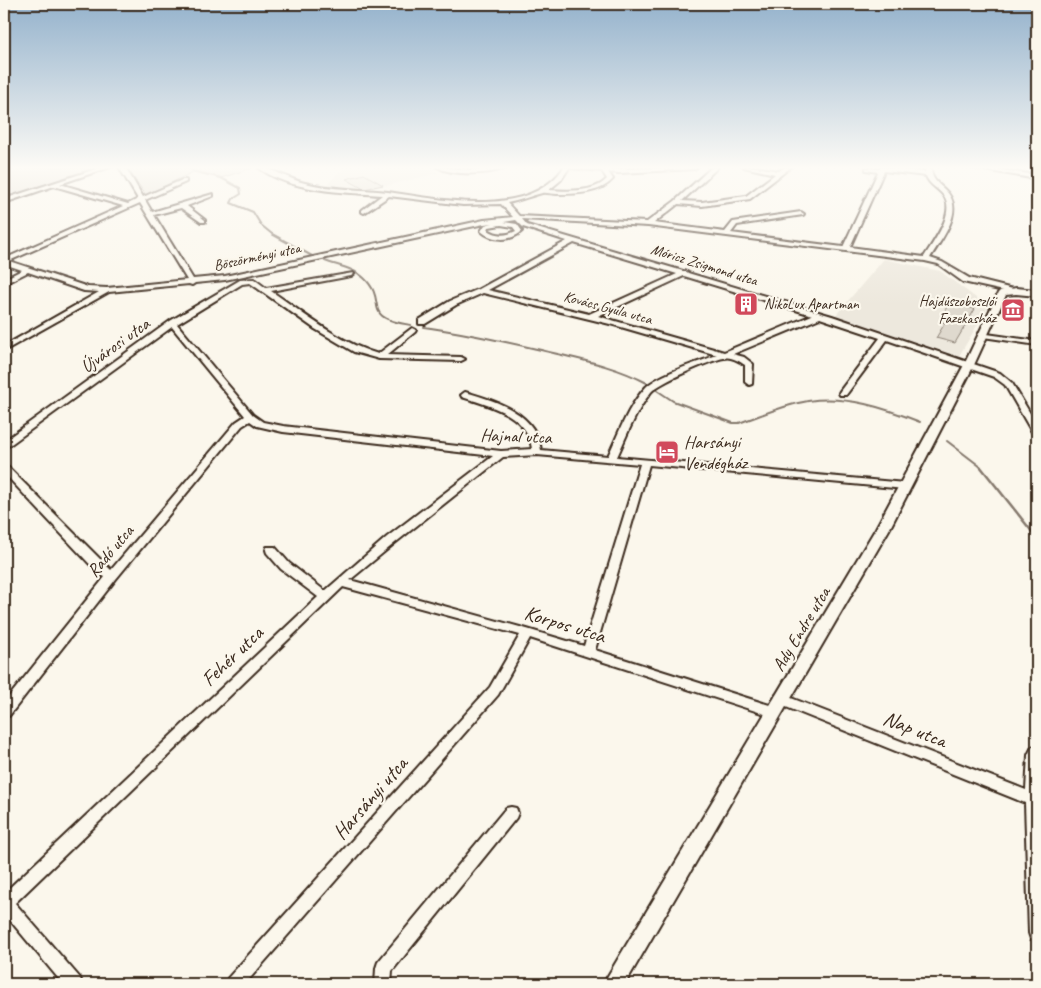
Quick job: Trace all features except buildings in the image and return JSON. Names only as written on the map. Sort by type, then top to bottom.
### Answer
[{"type":"main road","points":[[1010,291],[1037,293]]},
{"type":"main road","name":"Ady Endre utca","points":[[613,984],[878,536],[969,364],[1003,293],[1010,291]]},
{"type":"street","points":[[4,262],[114,213]]},
{"type":"street","points":[[154,213],[151,214],[192,283]]},
{"type":"street","points":[[192,213],[203,221]]},
{"type":"street","name":"Móricz Zsigmond utca","points":[[512,213],[522,226],[572,242],[685,273],[969,364],[997,375],[1006,380],[1037,432]]},
{"type":"street","points":[[648,224],[662,213]]},
{"type":"street","points":[[845,250],[862,213]]},
{"type":"street","points":[[926,259],[950,213]]},
{"type":"street","points":[[726,234],[735,223],[801,214]]},
{"type":"street","name":"Böszörményi utca","points":[[4,262],[87,288],[107,290],[192,283],[225,278],[484,222],[516,218],[648,224],[926,259],[940,263],[966,280],[1010,291]]},
{"type":"street","points":[[498,223],[522,226],[517,233],[505,237],[490,235],[484,230],[489,225],[498,223]]},
{"type":"street","points":[[422,322],[453,303],[482,291],[572,242]]},
{"type":"street","points":[[4,282],[29,269]]},
{"type":"street","points":[[590,317],[685,273]]},
{"type":"street","points":[[266,290],[351,274]]},
{"type":"street","points":[[225,278],[227,282],[235,285]]},
{"type":"street","name":"Újvárosi utca","points":[[4,445],[173,323],[235,285],[251,281],[266,290]]},
{"type":"street","points":[[4,349],[107,290]]},
{"type":"street","points":[[266,290],[318,327],[357,350],[379,357],[461,359]]},
{"type":"street","name":"Kovács Gyula utca","points":[[482,291],[590,317],[727,354],[748,362],[749,382]]},
{"type":"street","points":[[611,459],[636,407],[650,388],[671,376],[817,316]]},
{"type":"street","name":"Hajnal utca","points":[[173,323],[250,417],[260,424],[283,429],[501,454],[537,452],[905,486]]},
{"type":"street","points":[[379,357],[412,330]]},
{"type":"street","points":[[983,335],[1037,343]]},
{"type":"street","points":[[843,393],[885,337]]},
{"type":"street","points":[[465,395],[518,416],[530,427],[535,436],[537,452]]},
{"type":"street","name":"Radó utca","points":[[4,712],[112,576],[240,424],[250,417]]},
{"type":"street","name":"Fehér utca","points":[[4,902],[341,582],[391,540],[501,454]]},
{"type":"street","points":[[588,652],[644,462]]},
{"type":"street","points":[[4,468],[103,571],[112,576]]},
{"type":"street","points":[[271,550],[285,566],[325,597]]},
{"type":"street","name":"Korpos utca","points":[[341,582],[527,633],[774,712]]},
{"type":"street","name":"Harsányi utca","points":[[234,984],[494,691],[527,633]]},
{"type":"street","name":"Nap utca","points":[[781,699],[1034,790]]},
{"type":"street","points":[[1037,751],[1035,755],[1034,790],[1037,933]]},
{"type":"street","points":[[384,984],[384,968],[510,812]]},
{"type":"street","points":[[4,902],[74,984]]},
{"type":"shaded area","points":[[884,259],[940,271],[988,307],[959,356],[835,316]]},
{"type":"shaded area","points":[[949,303],[975,309],[955,343],[936,338],[945,323],[939,321]]},
{"type":"waterway","points":[[254,213],[261,225],[272,234],[312,256]]},
{"type":"waterway","points":[[325,261],[351,270],[364,278],[375,295],[377,308],[385,318],[411,325]]},
{"type":"waterway","points":[[424,327],[482,337],[581,360],[608,367],[647,383]]},
{"type":"waterway","points":[[655,389],[673,401],[733,423],[739,423],[790,405],[822,400],[851,401],[865,404],[920,422]]},
{"type":"waterway","points":[[947,441],[980,467]]},
{"type":"waterway","points":[[980,467],[1037,538]]},
{"type":"place","name":"NikoLux Apartman","points":[[746,304]]},
{"type":"place","name":"Hajdúszoboszlói Fazekasház","points":[[1013,310]]},
{"type":"place","name":"Harsányi Vendégház","points":[[667,452]]}]
